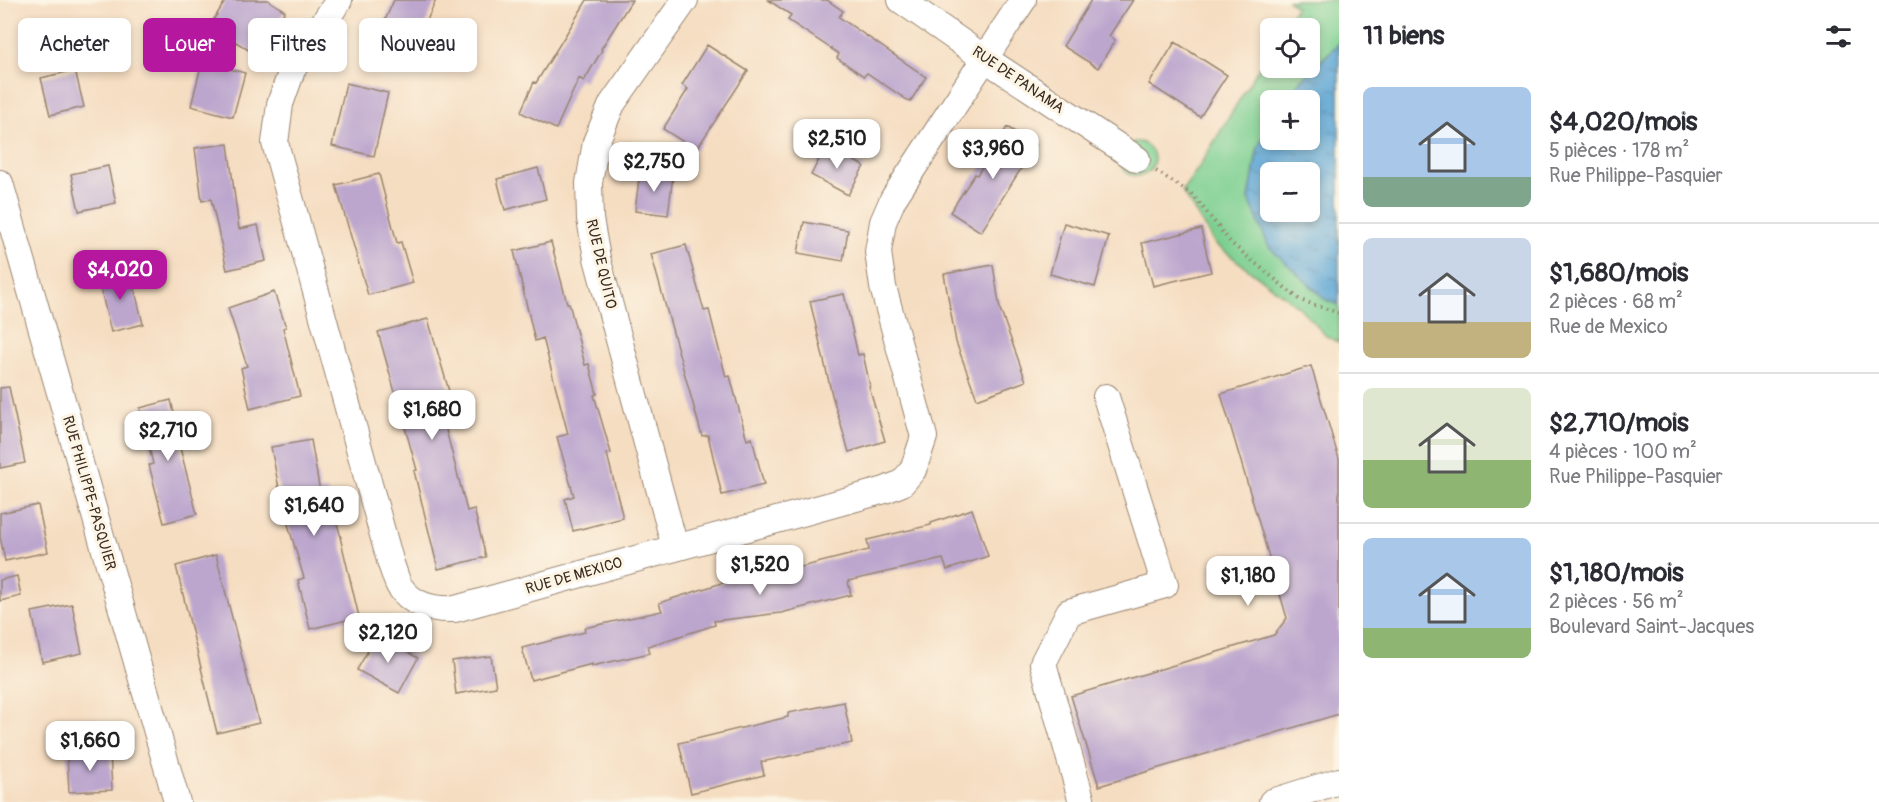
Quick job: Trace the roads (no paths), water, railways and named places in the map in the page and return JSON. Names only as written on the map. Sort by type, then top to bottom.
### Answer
[{"type":"street","name":"RUE DE MEXICO","points":[[339,0],[292,70],[280,104],[275,142],[375,508],[400,587],[416,602],[434,610],[455,609],[885,490],[902,483],[914,470],[924,437],[883,286],[878,252],[883,222],[893,199],[1023,0]]},
{"type":"street","name":"RUE DE QUITO","points":[[675,547],[597,258],[590,219],[589,183],[596,142],[612,105],[685,0]]},
{"type":"street","name":"RUE DE PANAMA","points":[[901,0],[1137,159]]},
{"type":"street","name":"RUE PHILIPPE-PASQUIER","points":[[0,183],[177,802]]},
{"type":"street","points":[[1082,802],[1043,663],[1070,612],[1165,585],[1106,397]]},
{"type":"street","points":[[1272,802],[1339,781]]},
{"type":"water","points":[[1339,43],[1339,305],[1326,300],[1269,247],[1249,199],[1260,143],[1260,150],[1320,150],[1320,90],[1292,90],[1304,78],[1320,78],[1320,62]]}]
